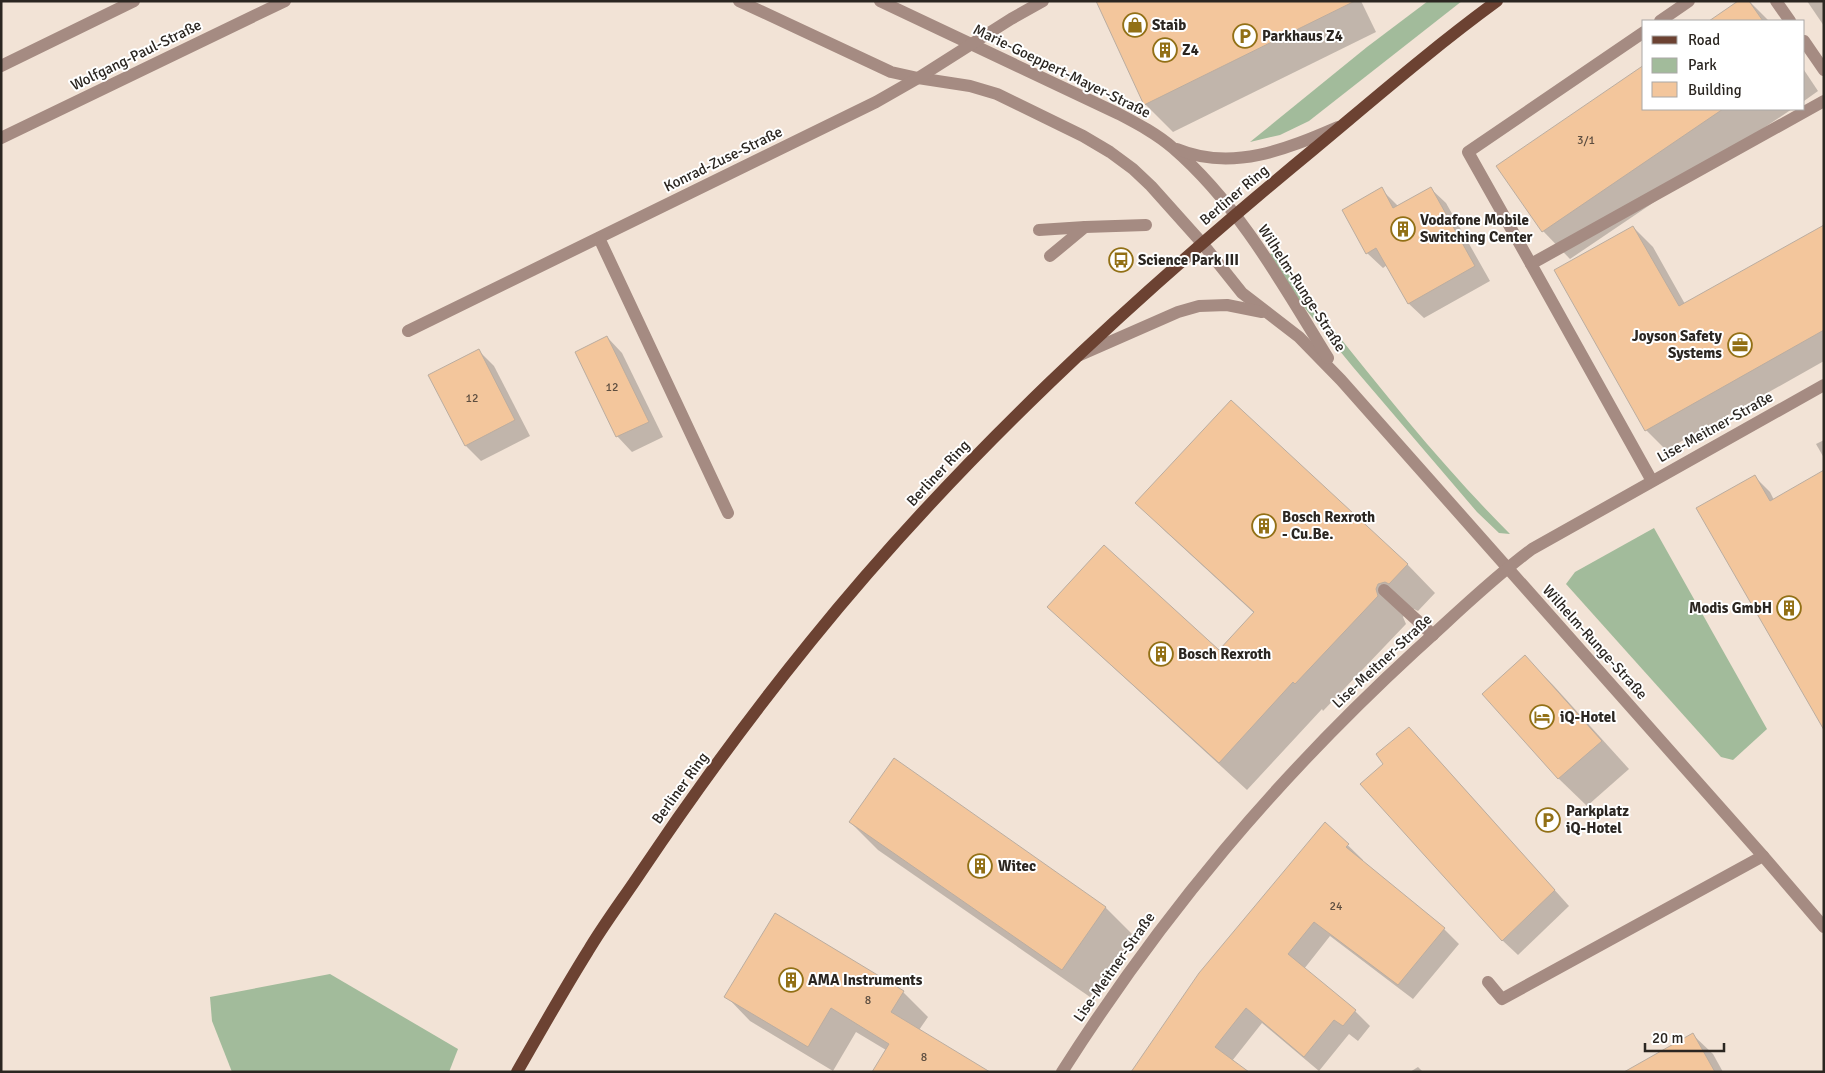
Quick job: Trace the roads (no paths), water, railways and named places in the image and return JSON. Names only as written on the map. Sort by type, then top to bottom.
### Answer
[{"type":"main road","name":"Berliner Ring","points":[[517,1072],[589,949],[683,810],[810,642],[889,550],[1024,408],[1202,243],[1342,125],[1497,1]]},
{"type":"street","points":[[1,66],[134,1]]},
{"type":"street","name":"Wolfgang-Paul-Straße","points":[[1,138],[285,1]]},
{"type":"street","points":[[739,1],[879,67],[918,78],[970,86],[997,94],[1096,143],[1122,160],[1143,178],[1202,243]]},
{"type":"street","name":"Marie-Goeppert-Mayer-Straße","points":[[880,1],[1146,128],[1172,147],[1206,180],[1234,215]]},
{"type":"street","name":"Konrad-Zuse-Straße","points":[[408,330],[876,102],[1043,1]]},
{"type":"street","points":[[1661,20],[1689,1]]},
{"type":"street","points":[[1776,1],[1789,20]]},
{"type":"street","points":[[1642,33],[1468,152],[1652,482]]},
{"type":"street","points":[[1805,42],[1824,70]]},
{"type":"street","points":[[1531,264],[1824,101]]},
{"type":"street","points":[[1172,147],[1184,152],[1204,156],[1228,159],[1244,158],[1287,148],[1342,125]]},
{"type":"street","name":"Wilhelm-Runge-Straße","points":[[1234,215],[1262,252],[1341,380]]},
{"type":"street","points":[[1039,230],[1146,225]]},
{"type":"street","points":[[1050,256],[1084,227]]},
{"type":"street","points":[[599,238],[728,514]]},
{"type":"street","name":"Wilhelm-Runge-Straße","points":[[1202,243],[1242,293],[1299,337],[1341,380],[1764,856],[1824,927]]},
{"type":"street","name":"Wilhelm-Runge-Straße","points":[[1078,356],[1178,312],[1199,306],[1227,305],[1244,307],[1272,316]]},
{"type":"street","name":"Lise-Meitner-Straße","points":[[1062,1072],[1144,950],[1185,897],[1251,818],[1334,729],[1508,568],[1540,545],[1824,385]]},
{"type":"street","points":[[1384,590],[1434,635]]},
{"type":"street","points":[[1488,982],[1502,999],[1764,856]]},
{"type":"place","name":"Staib","points":[[1135,25]]},
{"type":"place","name":"Parkhaus Z4","points":[[1245,36]]},
{"type":"place","name":"Z4","points":[[1165,50]]},
{"type":"place","name":"Vodafone Mobile Switching Center","points":[[1403,229]]},
{"type":"place","name":"Science Park III","points":[[1121,260]]},
{"type":"place","name":"Joyson Safety Systems","points":[[1740,345]]},
{"type":"place","name":"Bosch Rexroth - Cu.Be.","points":[[1264,526]]},
{"type":"place","name":"Modis GmbH","points":[[1789,608]]},
{"type":"place","name":"Bosch Rexroth","points":[[1161,654]]},
{"type":"place","name":"iQ-Hotel","points":[[1542,717]]},
{"type":"place","name":"Parkplatz iQ-Hotel","points":[[1548,820]]},
{"type":"place","name":"Witec","points":[[980,866]]},
{"type":"place","name":"AMA Instruments","points":[[791,980]]}]
